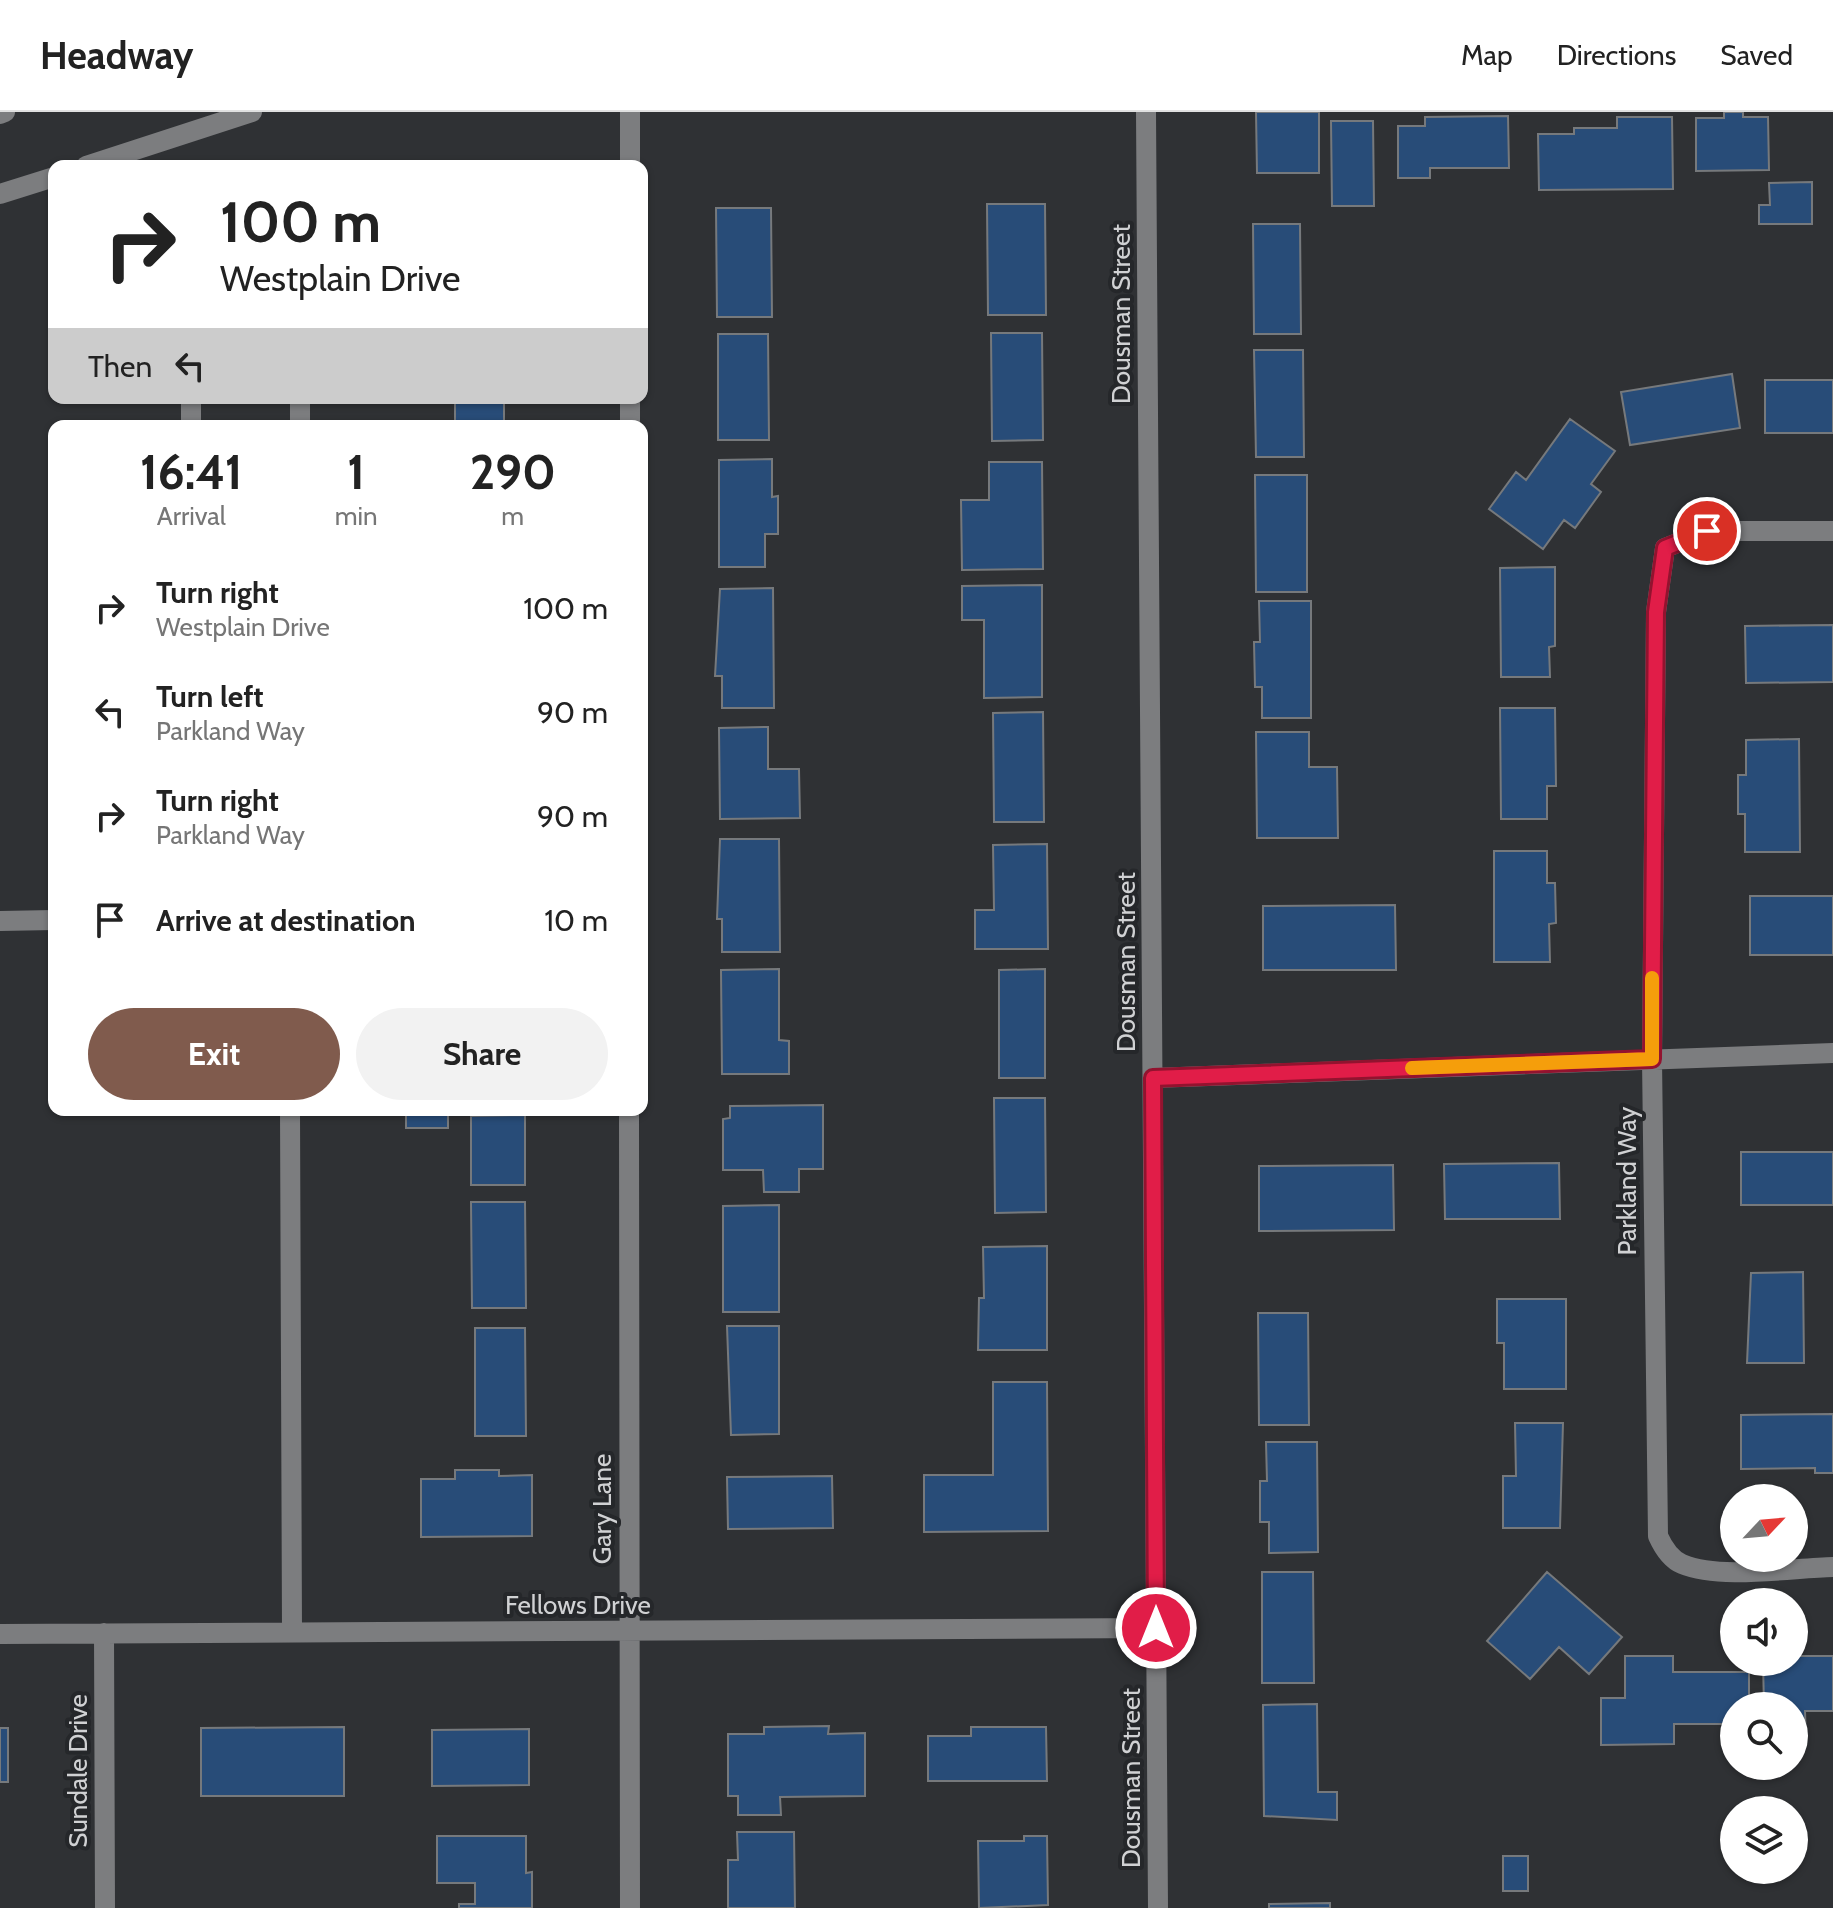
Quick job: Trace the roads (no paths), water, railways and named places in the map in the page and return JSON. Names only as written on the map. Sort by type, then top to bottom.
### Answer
[{"type":"street","points":[[101,160],[202,120],[252,112]]},
{"type":"street","points":[[630,112],[630,160]]},
{"type":"street","name":"Dousman Street","points":[[1146,112],[1158,1908]]},
{"type":"street","points":[[0,194],[48,179]]},
{"type":"street","name":"Parkland Way","points":[[1833,531],[1707,531],[1665,548],[1656,612],[1652,1059],[1655,1524],[1666,1551],[1679,1564],[1708,1571],[1833,1567]]},
{"type":"street","points":[[0,921],[48,920]]},
{"type":"street","points":[[1153,1078],[1833,1053]]},
{"type":"street","points":[[290,1116],[292,1632]]},
{"type":"street","name":"Gary Lane","points":[[629,1116],[630,1908]]},
{"type":"street","name":"Fellows Drive","points":[[0,1634],[1156,1628]]},
{"type":"street","name":"Sundale Drive","points":[[104,1633],[105,1908]]}]
